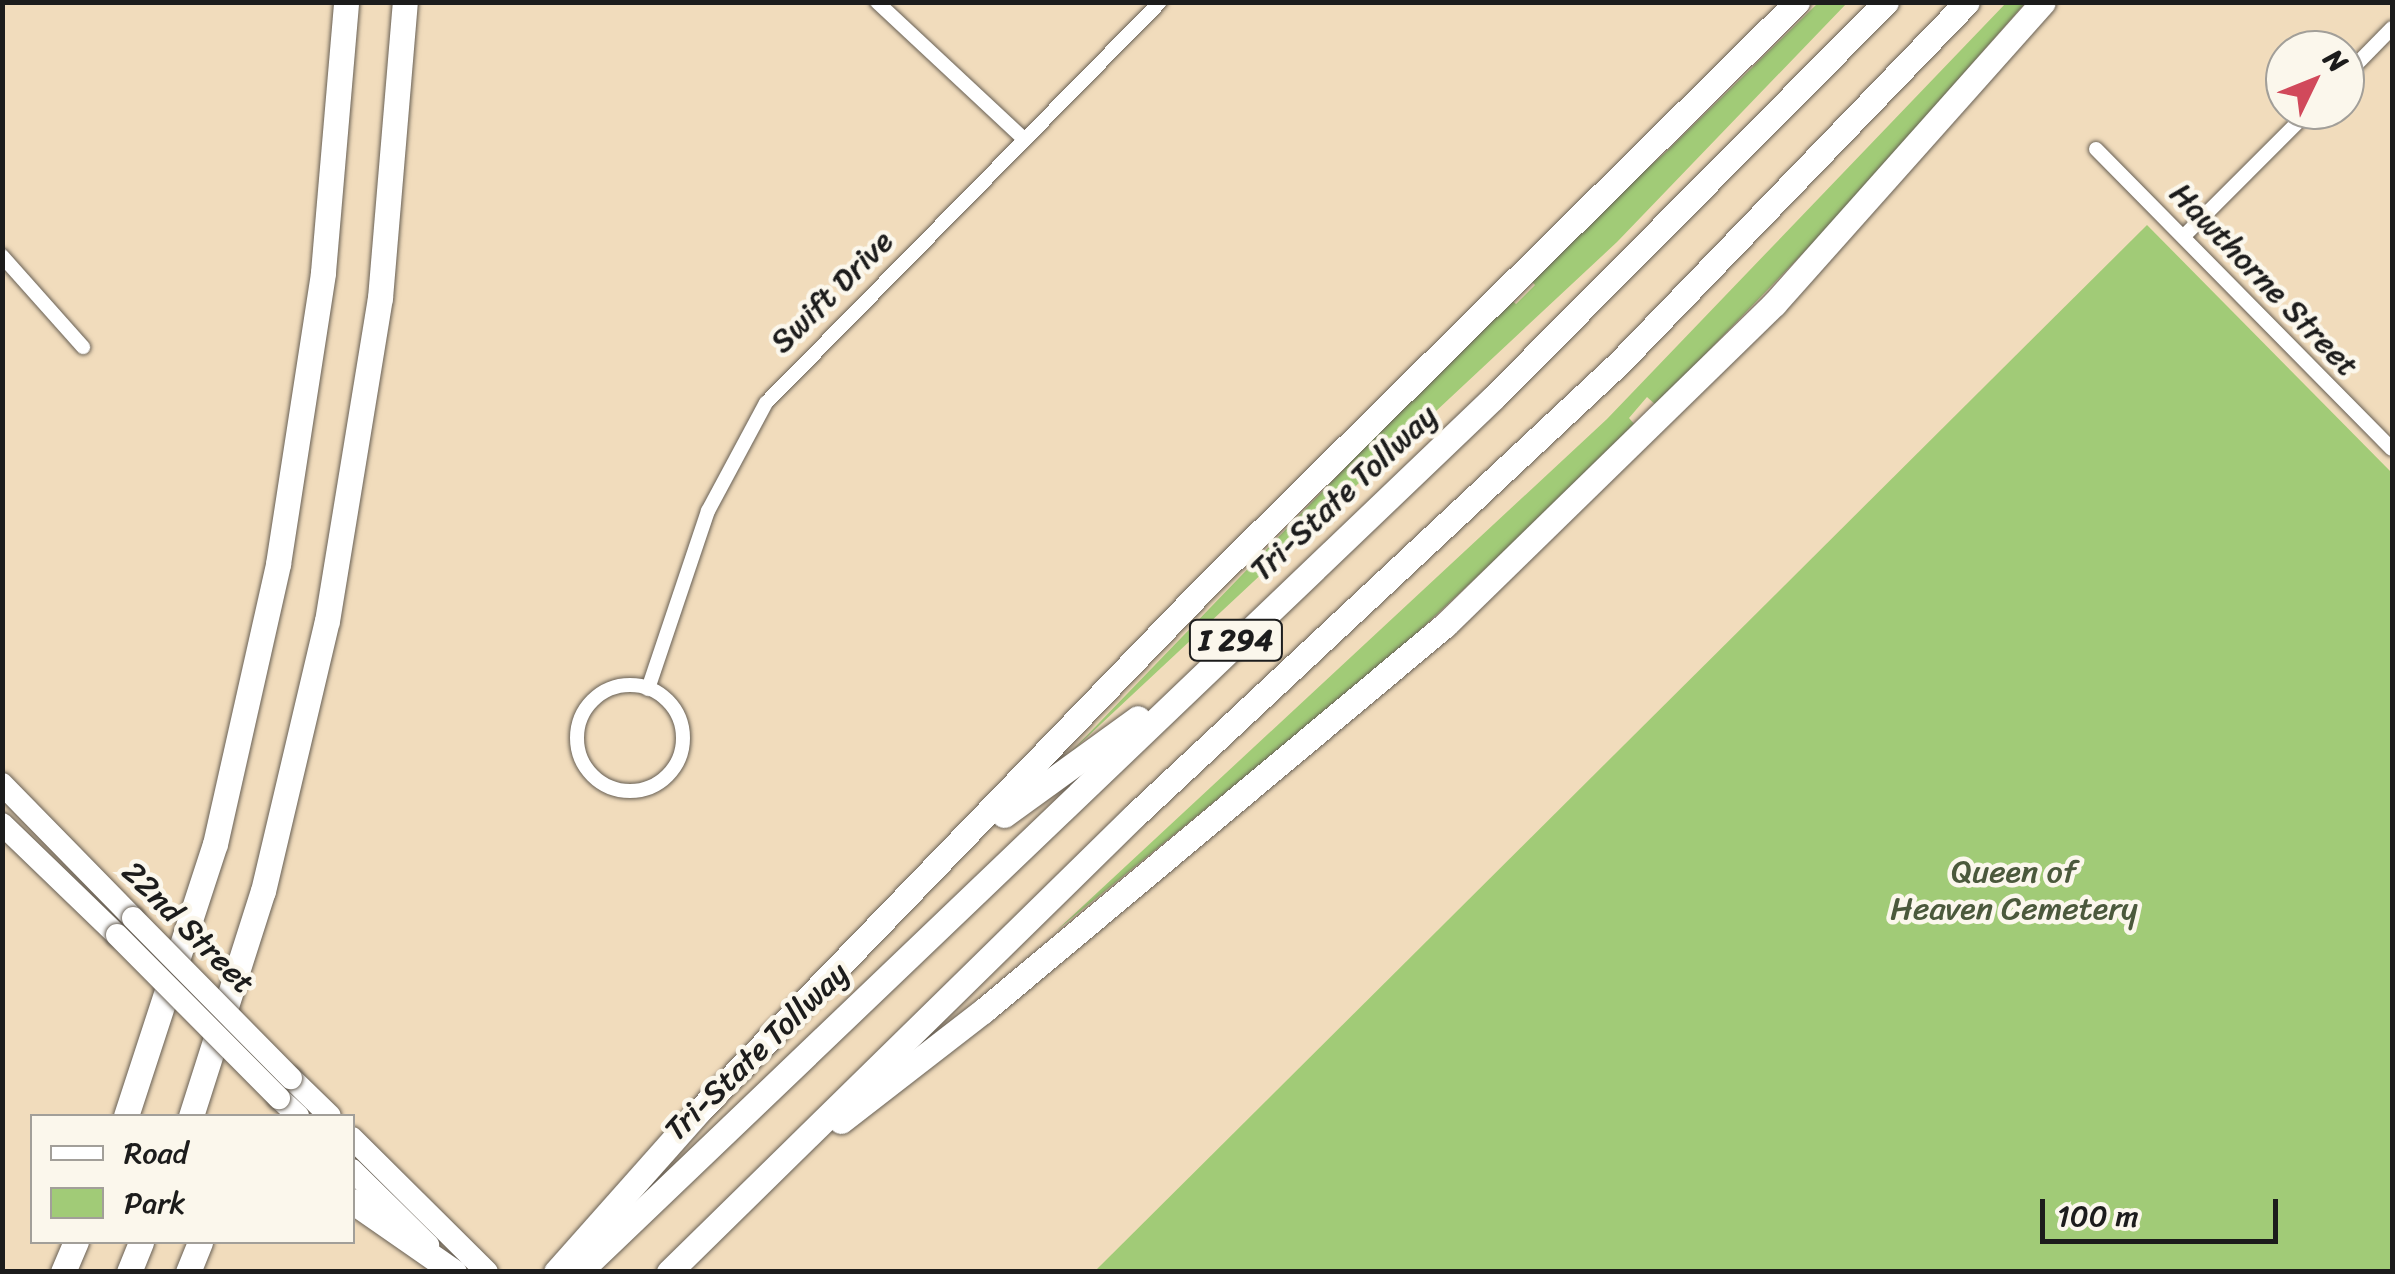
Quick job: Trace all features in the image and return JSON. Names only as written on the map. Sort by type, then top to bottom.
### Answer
[{"type":"highway","points":[[127,1114],[211,858],[278,564],[324,272],[346,2]]},
{"type":"highway","points":[[192,1114],[263,891],[327,620],[382,281],[405,2]]},
{"type":"highway","points":[[556,1272],[602,1218],[912,891],[1511,278],[1797,2]]},
{"type":"highway","name":"Tri-State Tollway","points":[[579,1272],[1610,284],[1886,2]]},
{"type":"highway","name":"I 294","points":[[670,1272],[1134,816],[1619,363],[1967,2]]},
{"type":"highway","points":[[736,1207],[983,1011],[1445,625],[1774,304],[2043,2]]},
{"type":"highway","points":[[912,891],[1074,761],[1184,689]]},
{"type":"highway","points":[[355,1203],[454,1272]]},
{"type":"highway","points":[[544,1272],[602,1218]]},
{"type":"highway","points":[[63,1272],[75,1244]]},
{"type":"highway","points":[[128,1272],[140,1244]]},
{"type":"highway","points":[[188,1272],[199,1244]]},
{"type":"main road","name":"22nd Street","points":[[2,784],[284,1102],[323,1114]]},
{"type":"main road","name":"22nd Street","points":[[2,824],[125,926]]},
{"type":"main road","points":[[355,1141],[486,1271]]},
{"type":"main road","points":[[355,1173],[454,1272]]},
{"type":"street","points":[[877,2],[1024,139]]},
{"type":"street","name":"Swift Drive","points":[[648,688],[708,511],[766,403],[1160,2]]},
{"type":"street","points":[[2365,56],[2392,28]]},
{"type":"street","points":[[2184,236],[2290,130]]},
{"type":"street","name":"Hawthorne Street","points":[[2096,149],[2392,450]]},
{"type":"street","points":[[2,256],[83,347]]},
{"type":"street","points":[[648,688],[680,722],[681,754],[650,788],[614,789],[586,767],[578,726],[601,694],[648,688]]},
{"type":"green space","points":[[1818,3],[1847,3],[1617,242],[1071,752],[1509,298],[1516,304],[1535,285],[1526,275],[1666,152]]},
{"type":"green space","points":[[2006,3],[2025,3],[1840,215],[1656,405],[1647,397],[1629,418],[1637,427],[1389,659],[1056,931],[1607,419]]},
{"type":"green space","name":"Queen of Heaven Cemetery","points":[[2147,225],[2392,473],[2392,1271],[1095,1271]]}]
